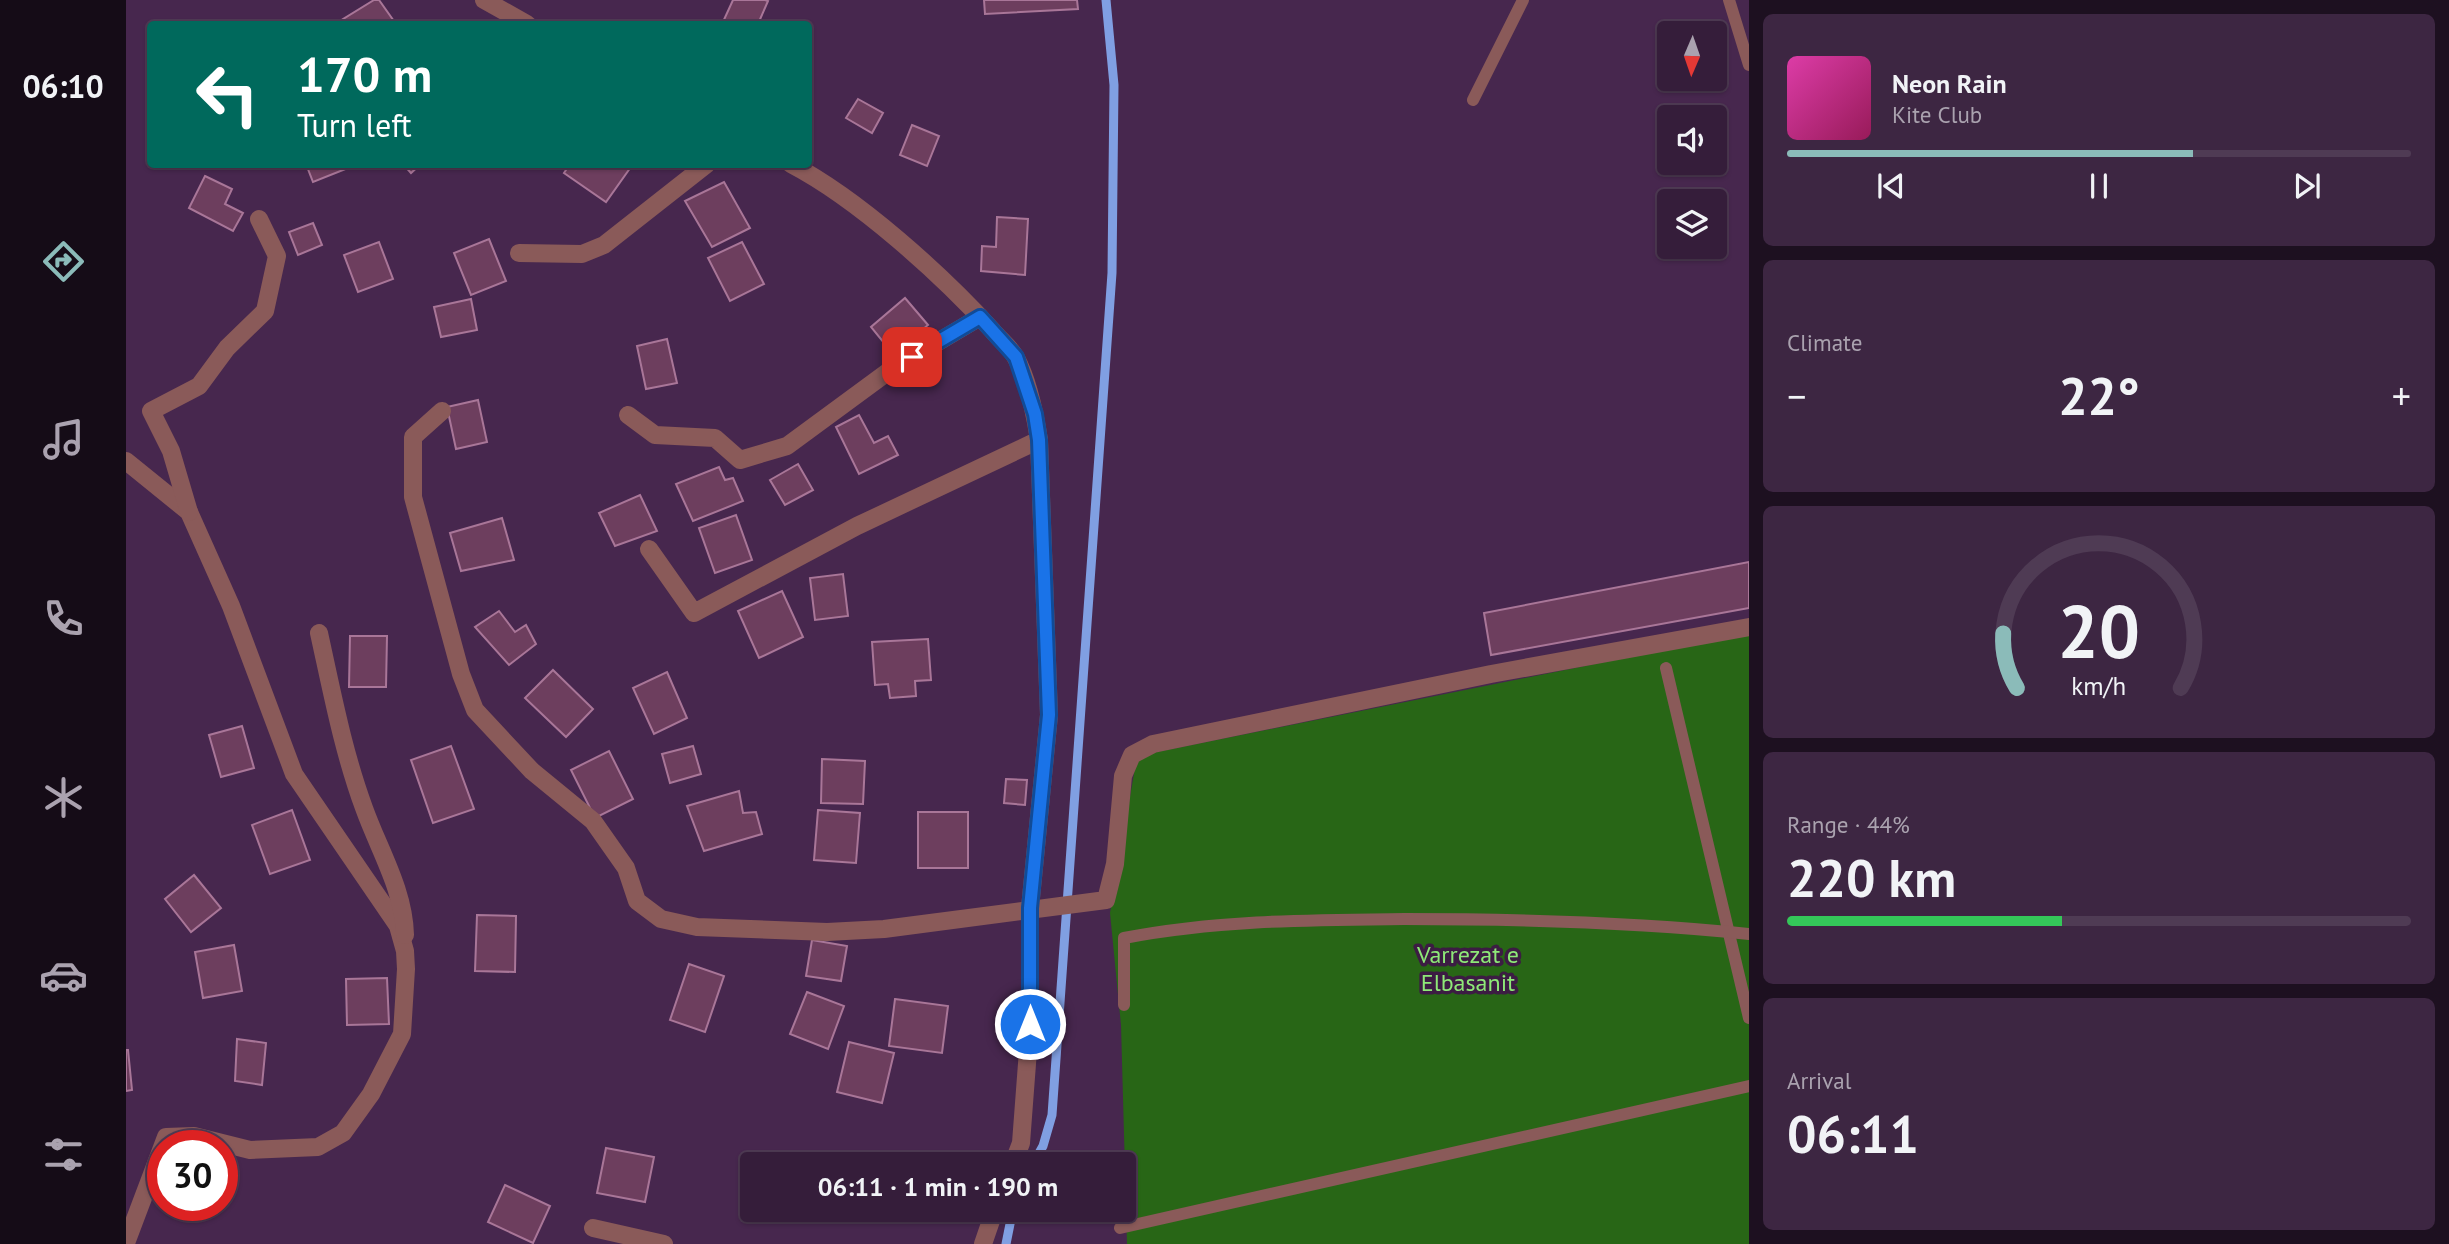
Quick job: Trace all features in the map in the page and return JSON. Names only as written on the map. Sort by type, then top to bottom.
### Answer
[{"type":"street","points":[[484,0],[522,21]]},
{"type":"street","points":[[519,253],[582,254],[604,245],[702,168]]},
{"type":"street","points":[[799,168],[812,175],[911,250],[980,317],[1016,357],[1035,414],[1039,440],[1049,715],[1030,908],[1030,1024],[1021,1143],[1018,1152]]},
{"type":"street","points":[[260,219],[277,256],[265,311],[227,348],[199,386],[171,398],[151,411],[171,451],[188,512],[231,606],[295,774],[398,926],[405,951]]},
{"type":"street","points":[[628,415],[655,435],[715,438],[740,460],[764,455],[787,446],[889,370],[980,317]]},
{"type":"street","points":[[442,411],[413,437],[412,497],[461,674],[475,710],[532,771],[593,821],[626,868],[637,901],[661,919],[697,927],[827,932],[884,929],[1049,905],[1083,905],[1106,900],[1115,864],[1123,776],[1132,755],[1153,744],[1491,674],[1749,626]]},
{"type":"street","points":[[649,549],[694,613],[857,526],[1039,440]]},
{"type":"street","points":[[126,461],[188,512]]},
{"type":"street","points":[[126,1243],[166,1137],[194,1136],[250,1150],[318,1147],[343,1133],[371,1094],[402,1034],[405,951],[401,907],[339,732],[319,633]]},
{"type":"street","points":[[983,1244],[991,1222]]},
{"type":"street","points":[[593,1228],[663,1244]]},
{"type":"lane","points":[[1474,100],[1522,0]]},
{"type":"lane","points":[[1729,0],[1749,65]]},
{"type":"lane","points":[[1665,668],[1731,932],[1749,1018]]},
{"type":"lane","points":[[1124,1005],[1124,938],[1187,926],[1290,920],[1524,919],[1749,934]]},
{"type":"lane","points":[[1120,1228],[1749,1086]]},
{"type":"green space","name":"Varrezat e Elbasanit","points":[[1749,633],[1749,1244],[1127,1244],[1126,1222],[1136,1222],[1136,1152],[1124,1152],[1121,1025],[1110,913],[1137,756]]},
{"type":"building","points":[[374,0],[379,0],[394,21],[340,21]]},
{"type":"building","points":[[733,0],[768,1],[759,21],[723,21]]},
{"type":"building","points":[[984,0],[1077,0],[1078,9],[985,14]]},
{"type":"building","points":[[858,99],[883,113],[872,133],[846,118]]},
{"type":"building","points":[[912,125],[939,136],[927,166],[900,155]]},
{"type":"building","points":[[308,168],[348,168],[313,182]]},
{"type":"building","points":[[567,168],[630,168],[606,202],[564,173]]},
{"type":"building","points":[[205,176],[232,189],[225,204],[243,213],[233,231],[189,208]]},
{"type":"building","points":[[724,182],[750,228],[712,247],[685,201]]},
{"type":"building","points":[[997,217],[1028,219],[1025,275],[981,271],[982,246],[996,247]]},
{"type":"building","points":[[313,223],[322,245],[298,255],[289,232]]},
{"type":"building","points":[[489,239],[506,281],[471,295],[454,253]]},
{"type":"building","points":[[379,242],[393,279],[358,292],[344,255]]},
{"type":"building","points":[[742,242],[764,284],[730,301],[708,258]]},
{"type":"building","points":[[905,298],[928,325],[893,354],[871,327]]},
{"type":"building","points":[[471,299],[477,330],[441,337],[434,307]]},
{"type":"building","points":[[667,339],[677,383],[646,389],[637,346]]},
{"type":"building","points":[[478,400],[487,442],[456,449],[447,407]]},
{"type":"building","points":[[859,415],[874,443],[888,436],[898,455],[859,474],[836,427]]},
{"type":"building","points":[[798,464],[813,490],[785,505],[770,480]]},
{"type":"building","points":[[719,467],[725,480],[733,478],[743,501],[693,521],[676,484]]},
{"type":"building","points":[[640,495],[657,531],[615,546],[599,513]]},
{"type":"building","points":[[736,515],[752,560],[715,573],[699,528]]},
{"type":"building","points":[[502,518],[514,560],[461,571],[450,533]]},
{"type":"building","points":[[1749,562],[1749,608],[1491,655],[1484,613]]},
{"type":"building","points":[[843,574],[848,616],[815,620],[810,578]]},
{"type":"building","points":[[782,591],[803,637],[759,658],[738,611]]},
{"type":"building","points":[[499,611],[515,632],[526,625],[536,644],[509,665],[475,627]]},
{"type":"building","points":[[350,636],[387,636],[386,687],[349,687]]},
{"type":"building","points":[[928,639],[931,680],[915,681],[916,696],[890,698],[888,684],[875,685],[872,642]]},
{"type":"building","points":[[553,670],[593,709],[566,737],[525,698]]},
{"type":"building","points":[[667,672],[687,718],[654,734],[633,688]]},
{"type":"building","points":[[242,726],[254,768],[221,777],[209,735]]},
{"type":"building","points":[[451,746],[474,809],[433,823],[411,760]]},
{"type":"building","points":[[693,746],[701,774],[670,783],[662,754]]},
{"type":"building","points":[[609,751],[633,799],[595,818],[571,770]]},
{"type":"building","points":[[822,759],[865,761],[863,804],[821,803]]},
{"type":"building","points":[[1006,779],[1027,780],[1025,805],[1004,803]]},
{"type":"building","points":[[739,791],[743,813],[756,812],[762,834],[704,851],[687,806]]},
{"type":"building","points":[[292,810],[310,860],[270,874],[252,825]]},
{"type":"building","points":[[818,810],[860,813],[856,863],[814,860]]},
{"type":"building","points":[[918,812],[968,812],[968,868],[918,868]]},
{"type":"building","points":[[194,875],[221,908],[191,932],[165,899]]},
{"type":"building","points":[[477,915],[516,916],[515,972],[475,971]]},
{"type":"building","points":[[812,940],[847,946],[841,981],[806,976]]},
{"type":"building","points":[[234,945],[242,991],[203,998],[195,952]]},
{"type":"building","points":[[689,964],[724,976],[705,1032],[670,1020]]},
{"type":"building","points":[[387,978],[389,1024],[347,1025],[346,979]]},
{"type":"building","points":[[807,992],[844,1006],[828,1049],[790,1034]]},
{"type":"building","points":[[895,999],[948,1006],[942,1053],[889,1046]]},
{"type":"building","points":[[237,1039],[266,1043],[262,1085],[235,1081]]},
{"type":"building","points":[[849,1042],[894,1053],[882,1103],[837,1092]]},
{"type":"building","points":[[126,1050],[132,1090],[126,1091]]},
{"type":"building","points":[[606,1148],[654,1157],[645,1202],[597,1193]]},
{"type":"building","points":[[505,1185],[550,1206],[533,1243],[488,1222]]},
{"type":"waterway","points":[[1040,1152],[1052,1115],[1112,273],[1114,85],[1106,0]]},
{"type":"waterway","points":[[1006,1244],[1010,1222]]},
{"type":"route","points":[[912,357],[980,317],[1016,357],[1035,414],[1039,440],[1049,715],[1030,908],[1030,1024]]}]
